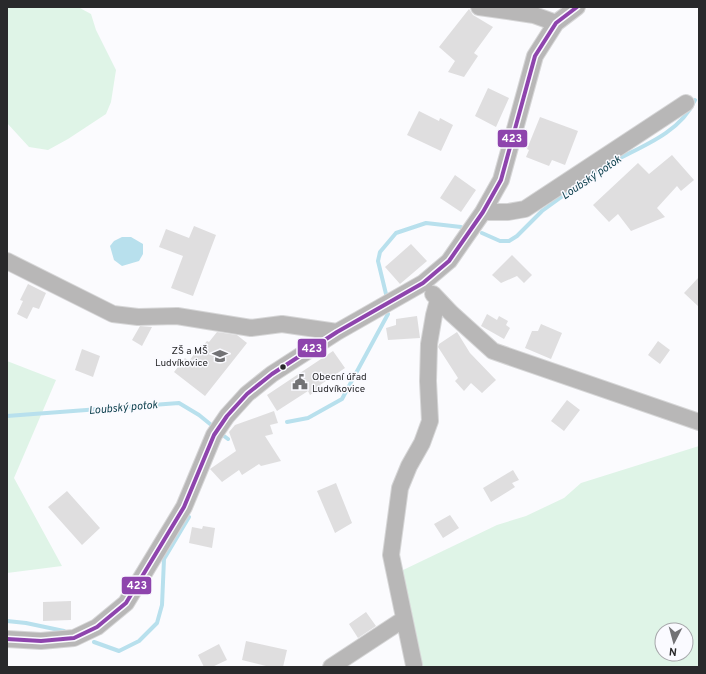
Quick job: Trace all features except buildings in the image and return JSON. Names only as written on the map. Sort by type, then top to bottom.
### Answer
[{"type":"street","points":[[479,7],[534,15],[556,23]]},
{"type":"street","points":[[7,639],[41,641],[74,638],[97,627],[126,604],[184,507],[218,430],[247,394],[272,374],[337,332],[423,283],[449,260],[483,212],[501,180],[535,56],[556,23],[577,7]]},
{"type":"street","points":[[483,212],[508,212],[525,209],[686,103]]},
{"type":"street","points":[[7,261],[113,314],[138,317],[177,316],[251,328],[282,324],[337,332]]},
{"type":"street","points":[[423,283],[438,300],[493,351],[699,422]]},
{"type":"street","points":[[414,665],[391,555],[400,488],[409,466],[422,443],[430,421],[428,381],[429,344],[438,300]]},
{"type":"street","points":[[331,667],[404,619]]},
{"type":"green space","points":[[7,7],[78,7],[91,14],[96,30],[116,70],[111,102],[106,114],[68,139],[48,150],[29,147],[7,123]]},
{"type":"green space","points":[[7,361],[56,380],[14,478],[62,566],[7,573]]},
{"type":"green space","points":[[699,446],[699,667],[423,667],[401,571],[497,525],[526,516],[564,498],[581,483]]},
{"type":"water","points":[[122,237],[131,237],[143,244],[143,254],[139,261],[122,266],[114,260],[110,246],[114,241]]},
{"type":"waterway","name":"Loubský potok","points":[[606,165],[657,139],[669,131],[688,112],[695,100]]},
{"type":"waterway","name":"Loubský potok","points":[[482,233],[500,241],[509,241],[517,236],[542,211],[596,172]]},
{"type":"waterway","name":"Loubský potok","points":[[386,294],[378,261],[380,252],[396,233],[426,223],[461,227]]},
{"type":"waterway","name":"Loubský potok","points":[[287,422],[308,418],[342,399],[388,314]]},
{"type":"waterway","name":"Loubský potok","points":[[7,416],[179,403],[199,415],[215,428]]},
{"type":"waterway","name":"Loubský potok","points":[[220,433],[228,439]]},
{"type":"waterway","points":[[94,642],[119,651],[139,641],[157,623],[162,605],[164,559],[189,517]]},
{"type":"waterway","points":[[7,621],[26,623],[64,631]]},
{"type":"transit line","name":"423","points":[[7,639],[41,641],[74,638],[97,627],[126,603],[184,507],[214,435],[227,416],[247,394],[272,374],[337,332],[423,283],[449,261],[483,212],[501,180],[535,56],[556,23],[577,7]]},
{"type":"place","name":"ZŠ a MŠ Ludvíkovice","points":[[220,356]]},
{"type":"place","name":"Obecní úřad Ludvíkovice","points":[[300,382]]}]
